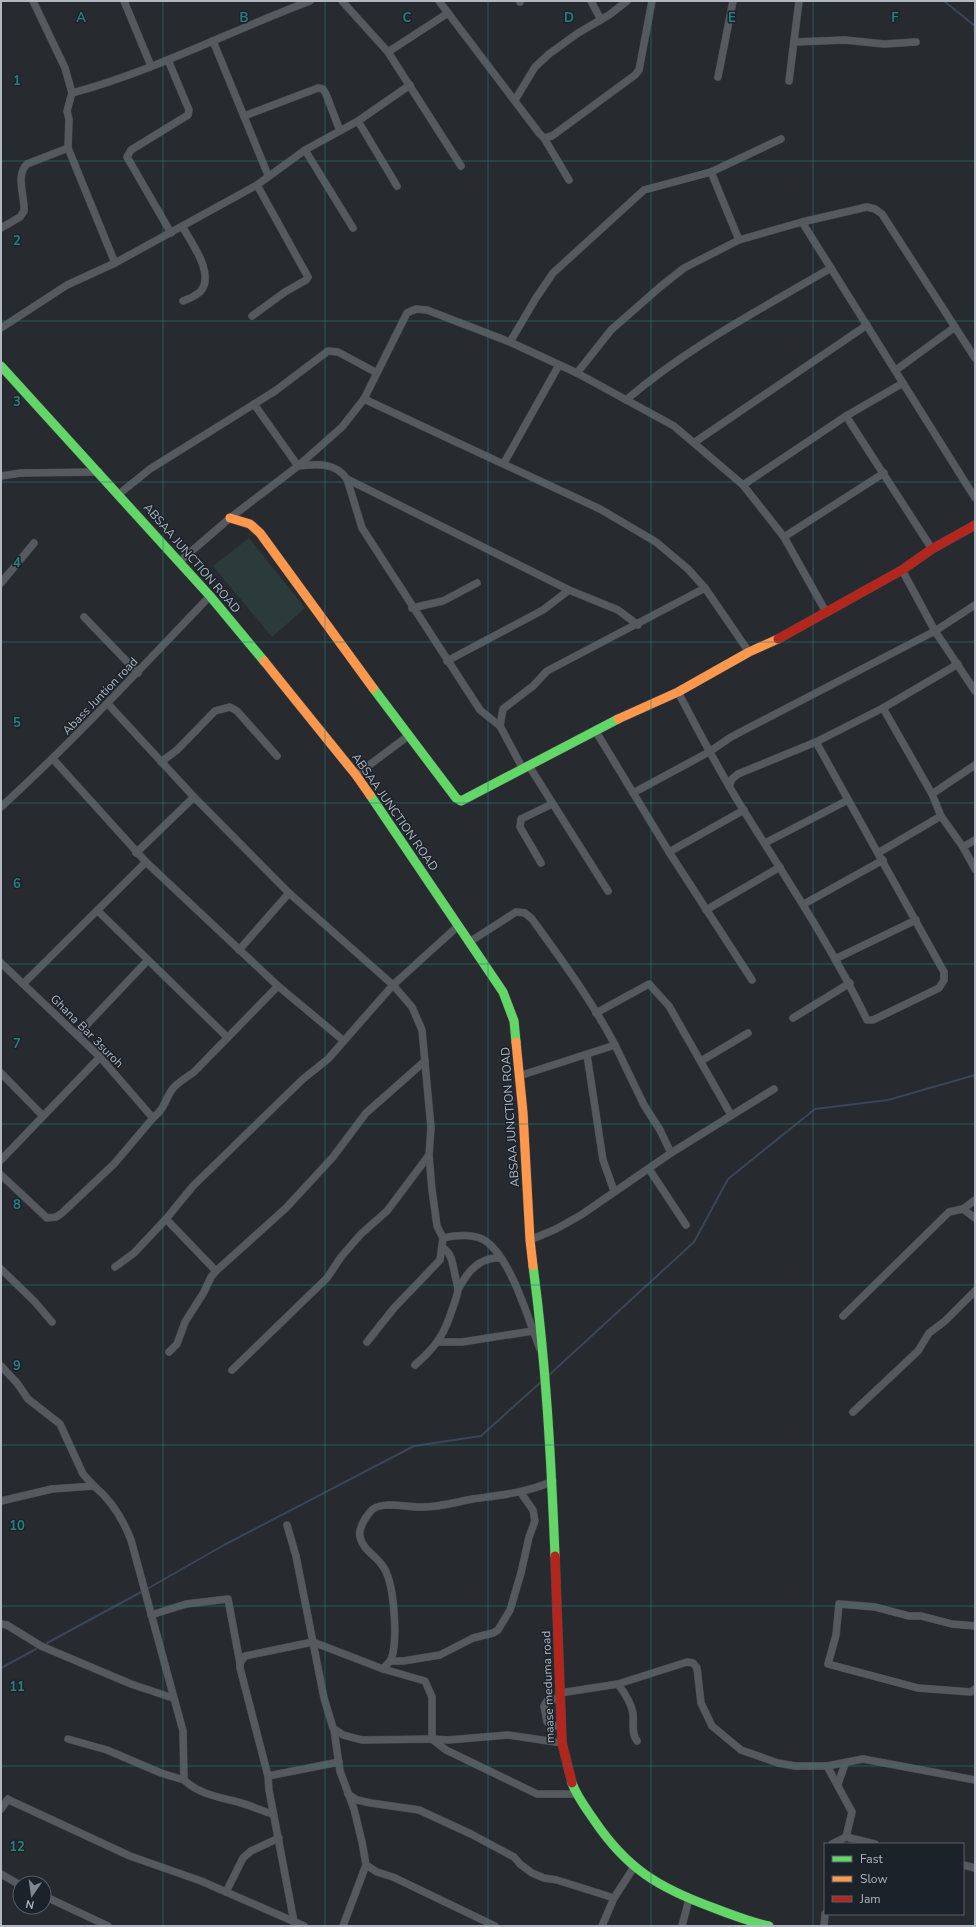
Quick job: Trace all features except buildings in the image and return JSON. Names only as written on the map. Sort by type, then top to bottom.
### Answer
[{"type":"street","points":[[33,1],[66,68],[72,93],[67,111],[69,119],[68,148],[115,263]]},
{"type":"street","points":[[124,1],[151,66]]},
{"type":"street","points":[[72,93],[168,60],[261,19],[310,1]]},
{"type":"street","points":[[342,1],[388,52],[461,166]]},
{"type":"street","points":[[439,1],[538,133],[544,138],[569,180]]},
{"type":"street","points":[[591,1],[601,20]]},
{"type":"street","points":[[514,100],[535,68],[549,54],[627,1]]},
{"type":"street","points":[[544,138],[552,136],[635,75],[639,70],[652,1]]},
{"type":"street","points":[[718,77],[733,1]]},
{"type":"street","points":[[789,81],[799,1]]},
{"type":"street","points":[[388,52],[448,13]]},
{"type":"street","points":[[795,42],[845,40],[884,44],[916,42]]},
{"type":"street","points":[[213,41],[268,175]]},
{"type":"street","points":[[168,60],[189,110],[188,115],[131,150],[127,157],[171,233]]},
{"type":"street","points":[[1,328],[67,285],[115,263],[257,184],[305,150],[358,121],[410,85]]},
{"type":"street","points":[[244,116],[318,88],[323,89],[326,94],[340,131]]},
{"type":"street","points":[[358,121],[397,186]]},
{"type":"street","points":[[510,342],[536,298],[553,273],[644,190],[711,172],[781,140]]},
{"type":"street","points":[[1,228],[20,217],[24,211],[20,174],[23,168],[27,164],[68,148]]},
{"type":"street","points":[[305,150],[353,228]]},
{"type":"street","points":[[711,172],[739,240]]},
{"type":"street","points":[[252,316],[285,292],[306,280],[308,277],[257,184]]},
{"type":"street","points":[[577,372],[611,330],[684,268],[739,240],[802,222],[867,207],[875,209],[882,214],[975,358]]},
{"type":"street","points":[[802,222],[975,498]]},
{"type":"street","points":[[182,226],[202,260],[205,272],[204,283],[201,291],[183,301]]},
{"type":"street","points":[[626,400],[652,377],[695,348],[831,268]]},
{"type":"street","points":[[179,562],[230,518],[298,466],[342,427],[364,399],[407,313],[416,309],[427,310],[510,342],[577,372],[674,426],[695,442],[743,485],[784,537],[826,612]]},
{"type":"street","points":[[695,442],[867,325]]},
{"type":"street","points":[[896,370],[955,327]]},
{"type":"street","points":[[119,494],[150,469],[275,391],[328,351],[338,352],[377,373]]},
{"type":"street","points":[[504,464],[559,365]]},
{"type":"street","name":"ABSAA JUNCTION ROAD","points":[[1,366],[119,494],[210,596],[356,775],[458,926],[471,941],[491,972],[508,1004],[514,1021],[530,1240],[545,1383]]},
{"type":"street","points":[[743,485],[846,416],[903,383]]},
{"type":"street","points":[[364,399],[600,509],[656,542],[688,569],[705,588],[749,652]]},
{"type":"street","points":[[254,404],[298,466]]},
{"type":"street","points":[[846,416],[932,549]]},
{"type":"street","points":[[298,466],[319,464],[330,466],[343,473],[347,479],[362,528],[412,608],[480,710],[500,726],[526,768],[552,804],[608,891]]},
{"type":"street","points":[[1,476],[21,473],[99,472]]},
{"type":"street","points":[[784,537],[884,473]]},
{"type":"street","points":[[347,479],[569,590],[618,610],[638,625]]},
{"type":"street","points":[[230,518],[250,524],[260,533],[408,736],[458,800],[466,799],[595,730],[678,692],[749,652],[783,637],[902,570],[932,549],[975,525]]},
{"type":"street","points":[[1,583],[34,543]]},
{"type":"street","points":[[902,570],[935,631],[975,691]]},
{"type":"street","points":[[412,608],[443,602],[477,583]]},
{"type":"street","points":[[500,726],[503,709],[533,686],[547,671],[638,625],[705,588]]},
{"type":"street","points":[[447,661],[542,610],[569,590]]},
{"type":"street","name":"Abass Juntion road","points":[[1,807],[54,759],[138,673],[210,596]]},
{"type":"street","points":[[633,794],[709,752],[731,737],[935,631],[975,606]]},
{"type":"street","points":[[84,618],[138,673]]},
{"type":"street","points":[[729,786],[738,774],[748,768],[816,742],[884,708],[958,664]]},
{"type":"street","points":[[678,692],[709,752],[804,904],[850,983],[868,1020],[870,1020],[939,988],[944,980],[944,972],[816,742]]},
{"type":"street","points":[[108,704],[194,797],[289,893],[393,985],[412,1008],[419,1024],[424,1048],[431,1128],[429,1155],[437,1226],[443,1238],[440,1260],[394,1308],[367,1342]]},
{"type":"street","points":[[161,762],[177,750],[215,711],[230,707],[237,711],[277,756]]},
{"type":"street","points":[[884,708],[932,794],[941,816],[963,848],[975,869]]},
{"type":"street","points":[[595,730],[669,852],[752,980]]},
{"type":"street","points":[[356,775],[408,736]]},
{"type":"street","points":[[54,759],[136,853],[278,986],[344,1041]]},
{"type":"street","points":[[932,794],[975,764]]},
{"type":"street","points":[[136,853],[194,797]]},
{"type":"street","points":[[765,843],[848,800]]},
{"type":"street","points":[[541,864],[520,827],[520,823],[521,819],[552,804]]},
{"type":"street","points":[[669,852],[744,810]]},
{"type":"street","points":[[878,852],[941,816]]},
{"type":"street","points":[[963,848],[975,840]]},
{"type":"street","points":[[804,904],[883,860]]},
{"type":"street","points":[[23,984],[146,862]]},
{"type":"street","points":[[706,910],[780,867]]},
{"type":"street","points":[[239,950],[289,893]]},
{"type":"street","points":[[98,911],[227,1037]]},
{"type":"street","points":[[471,941],[516,912],[525,913],[545,937],[608,1030],[644,1105],[660,1130],[671,1153]]},
{"type":"street","points":[[835,959],[916,920]]},
{"type":"street","points":[[115,1267],[134,1253],[166,1219],[193,1186],[303,1079],[328,1059],[393,985],[458,926]]},
{"type":"street","points":[[77,1035],[148,960]]},
{"type":"street","name":"Ghana Bar 3suroh","points":[[1,963],[100,1057],[153,1118]]},
{"type":"street","points":[[793,1018],[850,983]]},
{"type":"street","points":[[596,1013],[649,984],[669,1006],[731,1115]]},
{"type":"street","points":[[1,1175],[47,1218],[56,1218],[114,1164],[153,1118],[161,1112],[171,1091],[177,1084],[194,1072],[278,986]]},
{"type":"street","points":[[700,1061],[748,1033]]},
{"type":"street","points":[[519,1076],[615,1045]]},
{"type":"street","points":[[587,1055],[603,1160],[614,1191]]},
{"type":"street","points":[[1,1160],[100,1057]]},
{"type":"street","points":[[169,1352],[177,1344],[185,1322],[204,1292],[210,1277],[286,1208],[333,1157],[356,1124],[366,1113],[424,1061]]},
{"type":"street","points":[[1,1073],[43,1116]]},
{"type":"street","points":[[530,1240],[581,1215],[671,1153],[774,1089]]},
{"type":"street","points":[[232,1370],[327,1278],[341,1257],[361,1234],[386,1211],[429,1155]]},
{"type":"street","points":[[649,1169],[686,1225]]},
{"type":"street","points":[[842,1316],[949,1212],[963,1209],[975,1200]]},
{"type":"street","points":[[963,1209],[975,1218]]},
{"type":"street","points":[[166,1219],[216,1271]]},
{"type":"street","points":[[443,1238],[454,1236],[476,1237],[486,1241],[500,1258],[516,1288],[543,1357]]},
{"type":"street","points":[[442,1247],[447,1250],[452,1257],[458,1290]]},
{"type":"street","points":[[416,1365],[438,1342],[448,1324],[458,1290],[470,1270],[483,1260],[490,1257],[500,1258]]},
{"type":"street","points":[[1,1269],[35,1302],[52,1322]]},
{"type":"street","points":[[853,1412],[918,1350],[929,1333],[945,1321],[975,1291]]},
{"type":"street","points":[[438,1342],[462,1342],[533,1332]]},
{"type":"street","points":[[1,1366],[17,1383],[28,1399],[60,1424],[83,1474],[113,1506],[125,1526],[131,1540],[183,1731],[184,1780]]},
{"type":"street","name":"maase meduma road","points":[[545,1383],[553,1481],[562,1743],[568,1771],[576,1794],[606,1838],[634,1867],[663,1888],[739,1918],[769,1926]]},
{"type":"street","points":[[383,1669],[390,1661],[394,1625],[389,1578],[382,1564],[361,1542],[359,1534],[371,1509],[380,1506],[440,1507],[474,1499],[521,1493],[553,1481]]},
{"type":"street","points":[[1,1501],[52,1489],[94,1486]]},
{"type":"street","points":[[390,1661],[404,1661],[440,1655],[473,1638],[493,1634],[498,1630],[510,1610],[522,1573],[529,1537],[535,1521],[533,1510],[521,1493]]},
{"type":"street","points":[[287,1525],[296,1556],[328,1717],[334,1730],[340,1771],[362,1842],[366,1865],[343,1926]]},
{"type":"street","points":[[151,1615],[186,1604],[228,1599],[240,1663],[268,1776],[294,1922]]},
{"type":"street","points":[[975,1626],[952,1624],[921,1616],[909,1616],[875,1607],[839,1604],[836,1634],[828,1664],[918,1688],[971,1692],[975,1689]]},
{"type":"street","points":[[1,1624],[7,1624],[41,1646],[131,1684],[173,1698]]},
{"type":"street","points":[[240,1663],[245,1656],[312,1642],[383,1669],[425,1681],[432,1697],[432,1739]]},
{"type":"street","points":[[561,1726],[554,1726],[547,1722],[544,1706],[547,1701],[560,1695],[618,1684],[688,1662],[697,1668],[701,1703],[712,1726],[741,1750],[778,1763],[827,1766],[845,1764],[863,1759],[975,1780]]},
{"type":"street","points":[[618,1684],[628,1699],[633,1712],[633,1736],[637,1741]]},
{"type":"street","points":[[334,1730],[342,1735],[362,1740],[448,1740],[508,1735],[562,1743]]},
{"type":"street","points":[[68,1739],[107,1750],[184,1780],[198,1790],[217,1798],[239,1802],[274,1814]]},
{"type":"street","points":[[432,1739],[446,1750],[537,1794],[576,1794]]},
{"type":"street","points":[[268,1776],[339,1762]]},
{"type":"street","points":[[838,1784],[845,1764]]},
{"type":"street","points":[[827,1766],[852,1812],[846,1837]]},
{"type":"street","points":[[348,1794],[357,1800],[419,1810],[471,1834],[514,1857],[520,1864],[532,1873],[614,1898]]},
{"type":"street","points":[[1,1810],[4,1798],[130,1856],[201,1881],[304,1926]]},
{"type":"street","points":[[834,1843],[846,1837],[871,1843]]},
{"type":"street","points":[[226,1892],[242,1858],[251,1851],[279,1838]]},
{"type":"street","points":[[366,1865],[377,1872],[393,1878],[495,1926]]},
{"type":"street","points":[[964,1866],[975,1868]]},
{"type":"street","points":[[602,1926],[614,1898],[634,1867]]},
{"type":"street","points":[[1,1874],[12,1880]]},
{"type":"street","points":[[682,1926],[689,1899]]},
{"type":"street","points":[[52,1900],[108,1926]]},
{"type":"street","points":[[824,1926],[825,1915]]},
{"type":"shaded area","points":[[249,538],[305,608],[272,637],[213,566]]},
{"type":"waterway","points":[[944,1],[975,26]]},
{"type":"waterway","points":[[549,1375],[694,1242],[728,1179],[815,1109],[888,1100],[975,1075]]},
{"type":"waterway","points":[[147,1589],[224,1545],[414,1446],[481,1436],[541,1382]]},
{"type":"waterway","points":[[47,1643],[143,1591]]},
{"type":"waterway","points":[[1,1668],[36,1649]]},
{"type":"traffic: fast","points":[[1,366],[210,596],[264,661]]},
{"type":"traffic: fast","points":[[373,688],[456,798],[461,801],[618,719]]},
{"type":"traffic: fast","points":[[370,795],[503,992],[514,1021],[516,1042]]},
{"type":"traffic: fast","points":[[533,1266],[538,1302],[547,1411],[555,1556]]},
{"type":"traffic: fast","points":[[572,1783],[576,1793],[606,1837],[619,1852],[646,1875],[677,1893],[741,1918],[769,1926]]},
{"type":"traffic: slow","points":[[230,518],[250,524],[260,533],[373,688]]},
{"type":"traffic: slow","points":[[618,719],[678,692],[749,652],[778,639]]},
{"type":"traffic: slow","points":[[264,661],[356,775],[370,795]]},
{"type":"traffic: slow","points":[[516,1042],[523,1113],[530,1240],[533,1266]]},
{"type":"traffic: jam","points":[[778,639],[902,570],[932,549],[975,525]]},
{"type":"traffic: jam","points":[[555,1556],[562,1743],[572,1783]]}]
